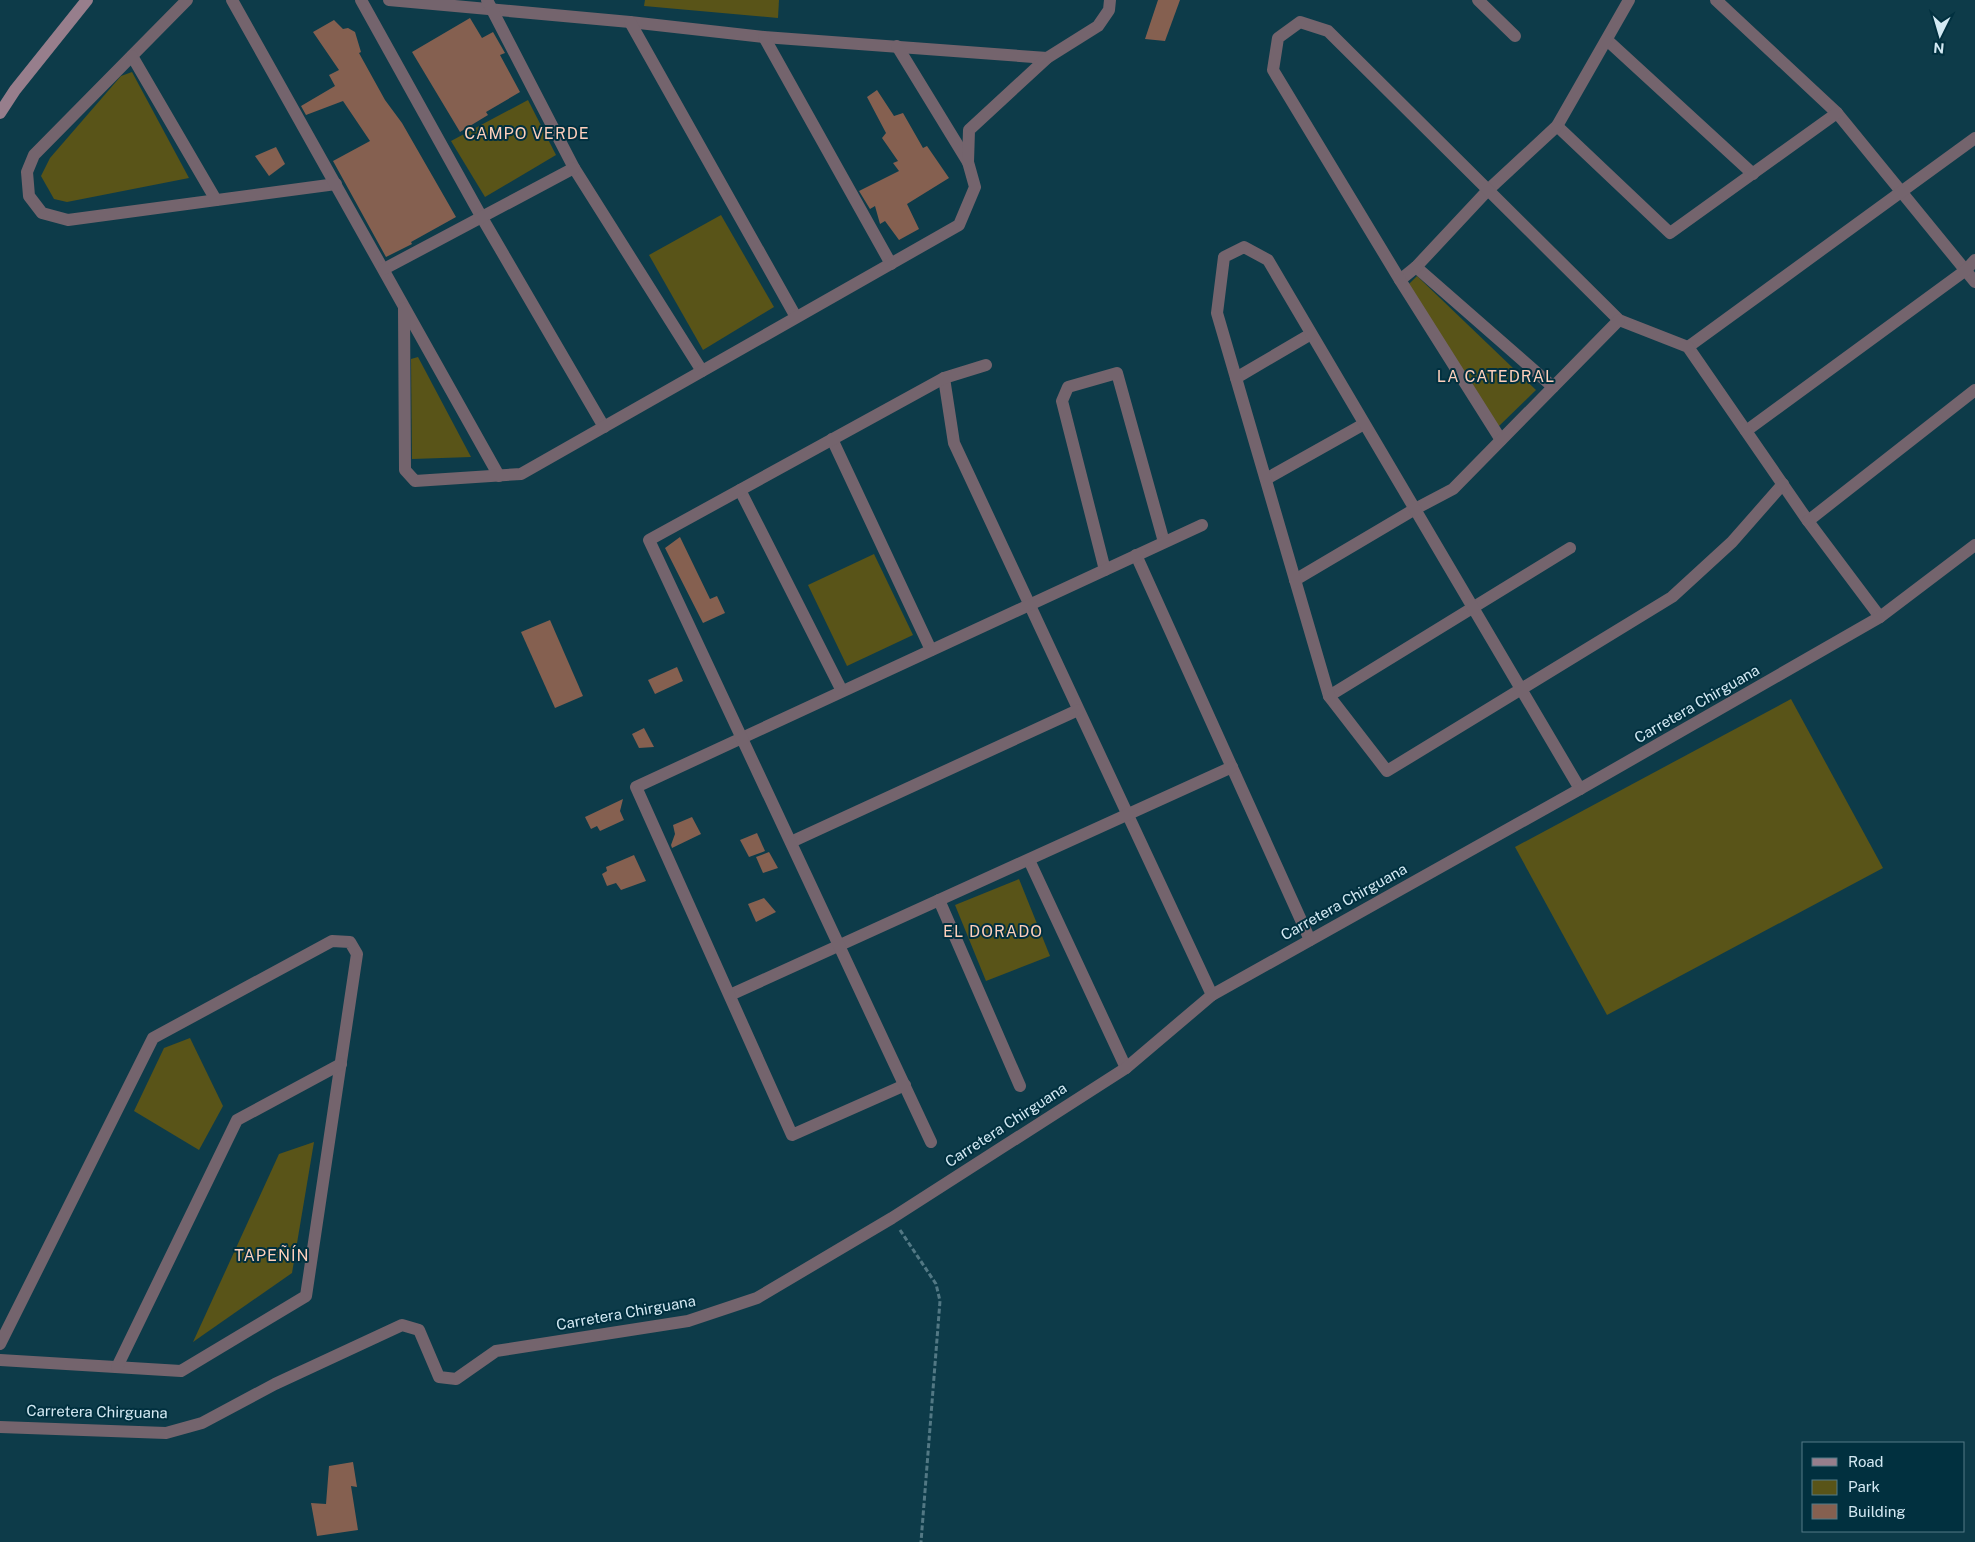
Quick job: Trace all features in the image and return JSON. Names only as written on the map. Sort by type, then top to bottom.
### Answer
[{"type":"main road","points":[[0,113],[15,90],[87,0]]},
{"type":"street","points":[[187,0],[34,155],[27,172],[29,196],[42,213],[68,220],[336,184]]},
{"type":"street","points":[[232,0],[498,476]]},
{"type":"street","points":[[361,0],[481,216],[604,427]]},
{"type":"street","points":[[968,162],[969,130],[1047,58],[1098,26],[1108,10],[1110,0]]},
{"type":"street","points":[[1478,0],[1515,36]]},
{"type":"street","points":[[1400,280],[1416,267],[1488,190],[1557,126],[1629,0]]},
{"type":"street","points":[[1716,0],[1837,113],[1975,282]]},
{"type":"street","points":[[398,1],[490,5],[764,37],[1047,58]]},
{"type":"street","points":[[490,5],[574,168],[702,371]]},
{"type":"street","points":[[630,22],[796,318]]},
{"type":"street","points":[[1501,440],[1400,280],[1273,70],[1278,38],[1300,22],[1328,31],[1619,320],[1688,346],[1808,522],[1880,617]]},
{"type":"street","points":[[764,37],[891,264]]},
{"type":"street","points":[[1606,40],[1753,174]]},
{"type":"street","points":[[404,308],[405,470],[415,480],[521,474],[959,225],[975,187],[968,162],[897,46]]},
{"type":"street","points":[[132,56],[216,200]]},
{"type":"street","points":[[1557,126],[1670,233],[1837,113]]},
{"type":"street","points":[[1688,346],[1975,138]]},
{"type":"street","points":[[384,269],[574,168]]},
{"type":"street","points":[[1580,789],[1522,690],[1473,607],[1364,424],[1268,260],[1244,248],[1224,257],[1217,313],[1329,696],[1387,771],[1522,690],[1672,597],[1732,542],[1783,484]]},
{"type":"street","points":[[1746,431],[1966,270],[1975,260]]},
{"type":"street","points":[[1416,267],[1553,387]]},
{"type":"street","points":[[1295,580],[1415,509],[1453,489],[1619,320]]},
{"type":"street","points":[[1236,378],[1311,334]]},
{"type":"street","points":[[931,1142],[649,540],[944,378],[986,365]]},
{"type":"street","points":[[1105,570],[1062,401],[1068,387],[1117,373],[1164,542]]},
{"type":"street","points":[[944,378],[954,443],[1212,995]]},
{"type":"street","points":[[1808,522],[1975,390]]},
{"type":"street","points":[[1266,479],[1364,424]]},
{"type":"street","points":[[832,440],[931,650]]},
{"type":"street","points":[[740,490],[842,692]]},
{"type":"street","points":[[905,1086],[792,1135],[636,787],[1202,525]]},
{"type":"street","name":"Carretera Chirguana","points":[[0,1427],[166,1433],[202,1423],[274,1384],[402,1325],[419,1330],[439,1377],[456,1380],[496,1351],[688,1321],[757,1298],[892,1218],[1126,1068],[1212,995],[1580,789],[1880,617],[1975,545]]},
{"type":"street","points":[[1329,696],[1570,548]]},
{"type":"street","points":[[1136,555],[1310,940]]},
{"type":"street","points":[[791,842],[1078,710]]},
{"type":"street","points":[[730,995],[1232,767]]},
{"type":"street","points":[[1029,860],[1126,1068]]},
{"type":"street","points":[[939,900],[1020,1086]]},
{"type":"street","points":[[0,1344],[153,1038],[332,941],[350,942],[357,954],[306,1296],[181,1371],[0,1360]]},
{"type":"street","points":[[117,1367],[237,1120],[341,1064]]},
{"type":"path","points":[[892,1218],[936,1284],[940,1301],[921,1542]]},
{"type":"green space","points":[[645,0],[779,0],[778,18],[644,6]]},
{"type":"green space","points":[[132,72],[189,178],[67,202],[54,199],[41,176],[50,158],[121,76]]},
{"type":"green space","points":[[528,100],[556,155],[485,197],[451,141]]},
{"type":"green space","points":[[721,215],[774,307],[703,350],[649,255]]},
{"type":"green space","points":[[1417,276],[1536,390],[1498,427],[1408,285]]},
{"type":"green space","points":[[418,357],[471,457],[412,459],[411,359]]},
{"type":"green space","points":[[874,554],[913,635],[847,666],[808,585]]},
{"type":"green space","points":[[1791,699],[1883,868],[1607,1015],[1515,847]]},
{"type":"green space","points":[[1019,879],[1050,956],[986,981],[955,905]]},
{"type":"green space","points":[[190,1038],[223,1106],[199,1150],[134,1111],[164,1048]]},
{"type":"green space","points":[[314,1142],[292,1273],[193,1342],[279,1154]]},
{"type":"building","points":[[1158,0],[1180,0],[1165,41],[1145,39]]},
{"type":"building","points":[[470,18],[482,38],[493,32],[505,53],[500,55],[520,92],[486,112],[488,115],[460,132],[412,52]]},
{"type":"building","points":[[334,20],[343,29],[348,28],[355,32],[361,52],[359,53],[385,100],[402,123],[456,217],[411,242],[412,244],[386,257],[333,161],[370,141],[343,101],[306,115],[301,106],[335,86],[329,75],[339,70],[313,32]]},
{"type":"building","points":[[877,90],[894,116],[903,113],[923,148],[927,146],[949,178],[907,204],[919,229],[899,240],[885,221],[880,224],[875,206],[870,209],[859,191],[899,171],[893,163],[898,161],[882,138],[886,133],[867,97]]},
{"type":"building","points":[[276,147],[285,164],[269,176],[255,156]]},
{"type":"building","points":[[680,537],[710,599],[717,596],[725,613],[703,623],[665,548]]},
{"type":"building","points":[[550,620],[583,696],[555,708],[521,632]]},
{"type":"building","points":[[677,667],[683,681],[655,694],[648,680]]},
{"type":"building","points":[[644,728],[654,747],[639,748],[632,734]]},
{"type":"building","points":[[623,799],[620,811],[624,820],[600,831],[597,826],[591,829],[585,817]]},
{"type":"building","points":[[692,817],[701,834],[672,848],[671,845],[675,834],[673,825]]},
{"type":"building","points":[[757,833],[765,851],[749,857],[740,840]]},
{"type":"building","points":[[769,852],[778,868],[763,873],[756,857]]},
{"type":"building","points":[[634,855],[646,881],[621,890],[616,883],[607,886],[602,874],[607,871],[606,867]]},
{"type":"building","points":[[764,898],[776,912],[756,922],[748,904]]},
{"type":"building","points":[[353,1462],[357,1487],[351,1486],[358,1530],[317,1536],[311,1503],[326,1504],[329,1466]]},
{"type":"district","name":"CAMPO VERDE","points":[[527,133]]},
{"type":"district","name":"LA CATEDRAL","points":[[1496,376]]},
{"type":"district","name":"EL DORADO","points":[[993,931]]},
{"type":"district","name":"TAPEÑÍN","points":[[272,1255]]}]
